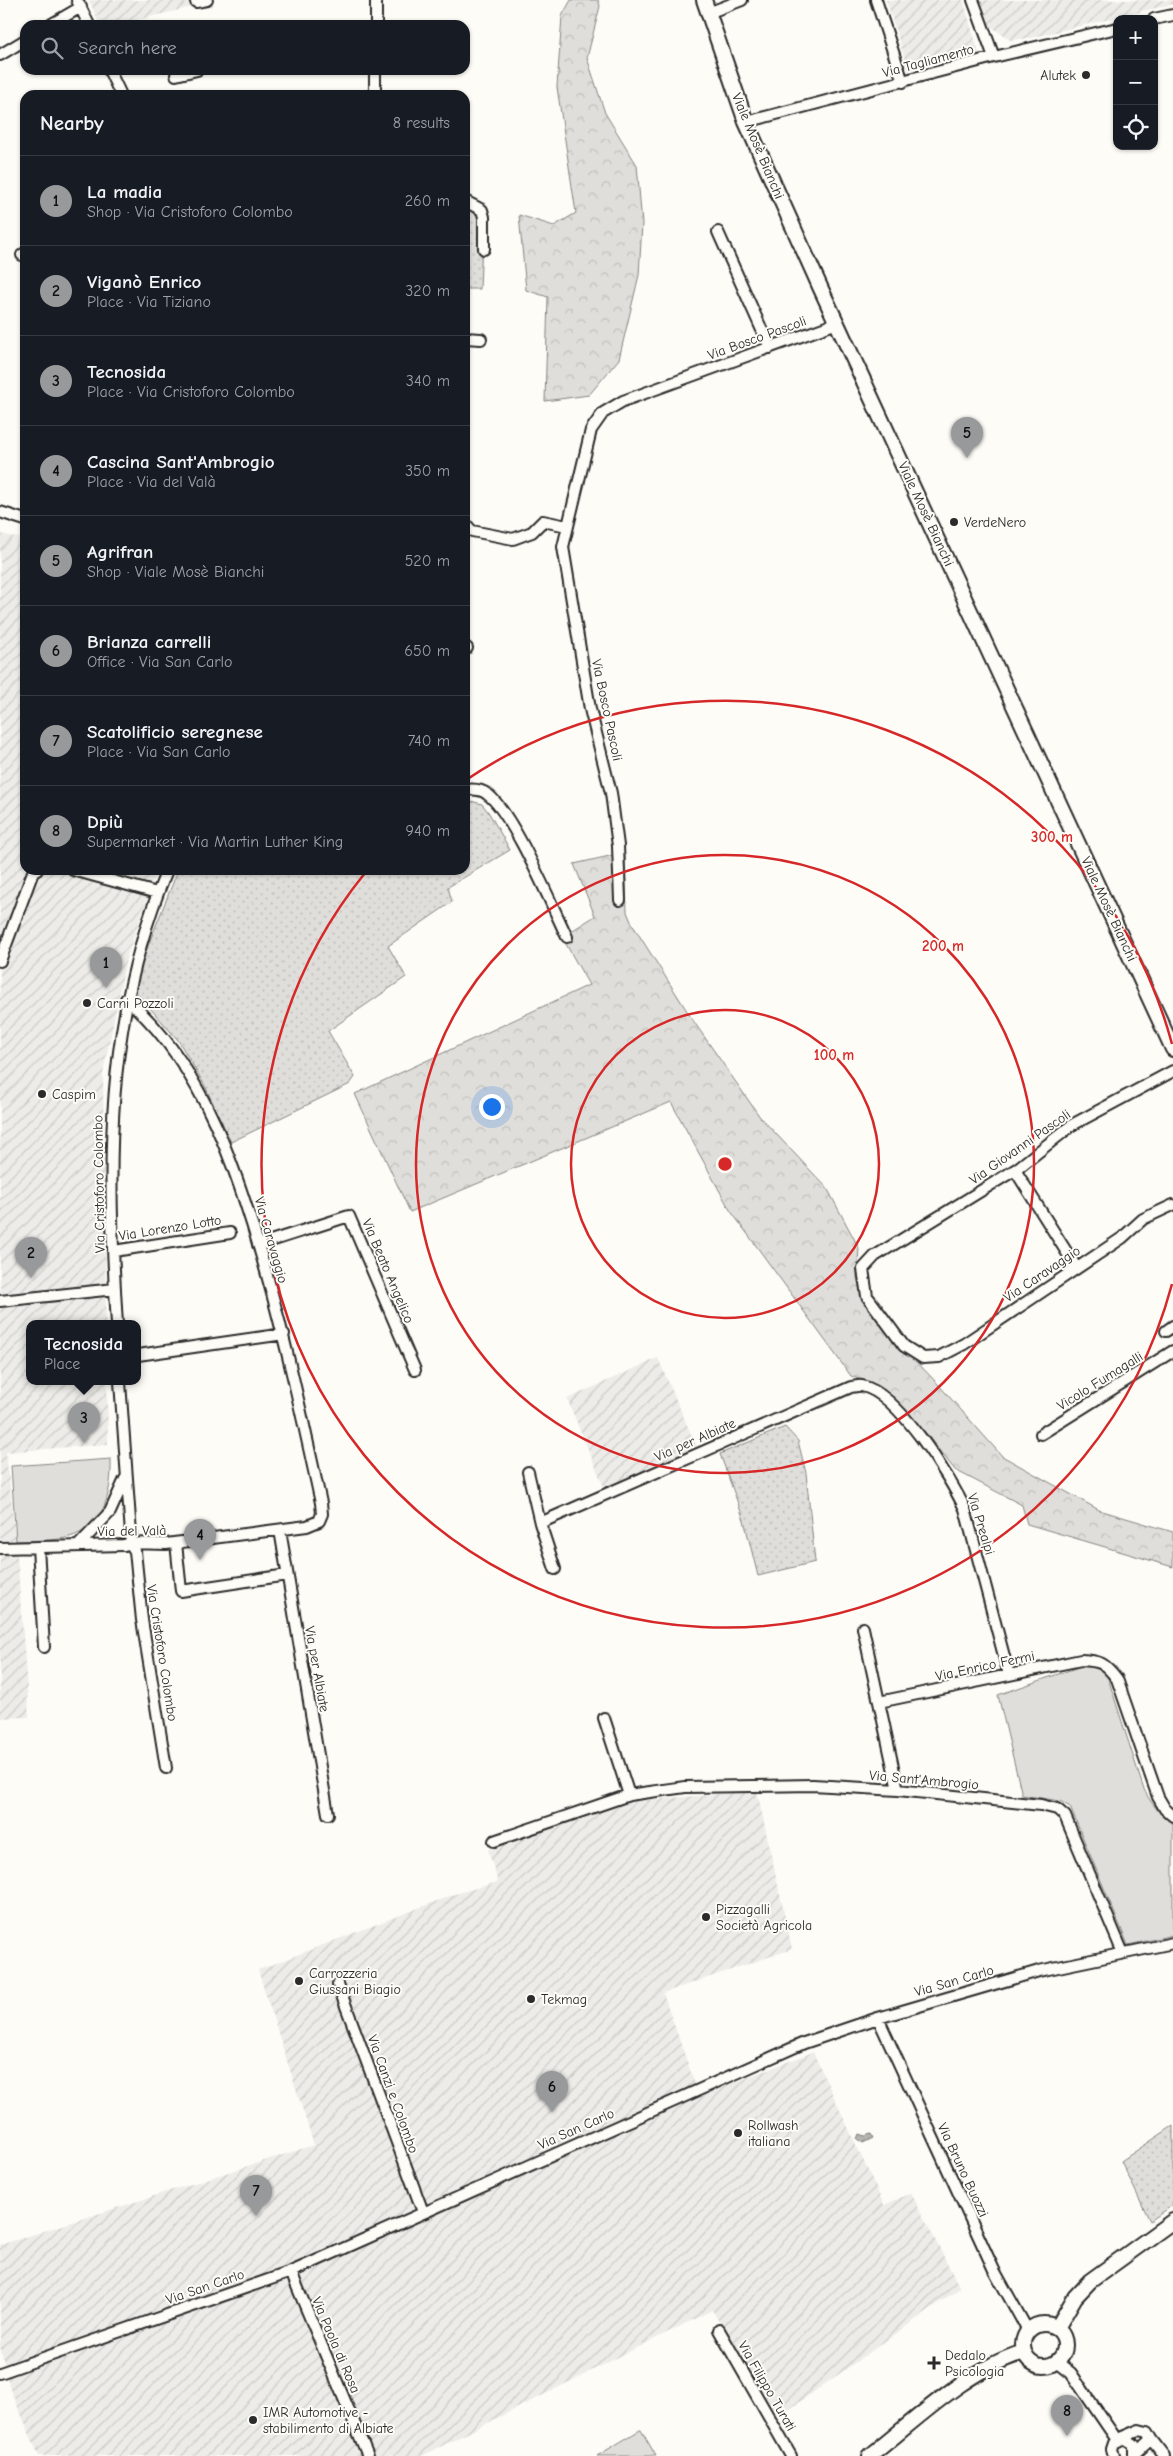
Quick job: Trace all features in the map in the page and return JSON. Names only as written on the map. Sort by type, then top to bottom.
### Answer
[{"type":"main road","name":"Viale Mosè Bianchi","points":[[706,6],[746,122],[1173,1049]]},
{"type":"main road","points":[[1057,2328],[1075,2297],[1090,2281],[1173,2221]]},
{"type":"main road","points":[[1041,2323],[1057,2328],[1064,2336],[1066,2343],[1065,2350],[1057,2362],[1049,2366],[1031,2362],[1024,2352],[1022,2344],[1028,2331],[1041,2323]]},
{"type":"main road","points":[[870,2456],[965,2382],[1009,2357],[1024,2352]]},
{"type":"street","points":[[376,0],[376,20]]},
{"type":"street","points":[[706,6],[742,0]]},
{"type":"street","points":[[876,0],[902,82]]},
{"type":"street","points":[[973,0],[994,57]]},
{"type":"street","points":[[57,20],[79,4],[87,20]]},
{"type":"street","points":[[1158,18],[1173,15]]},
{"type":"street","name":"Via Tagliamento","points":[[746,122],[994,57],[1113,29]]},
{"type":"street","points":[[0,55],[20,43]]},
{"type":"street","points":[[112,75],[119,90]]},
{"type":"street","points":[[375,75],[375,90]]},
{"type":"street","points":[[470,204],[482,210],[484,217],[484,249]]},
{"type":"street","points":[[718,232],[770,348]]},
{"type":"street","name":"Via Bosco Pascoli","points":[[620,900],[618,846],[611,794],[590,709],[563,547],[591,430],[604,413],[623,401],[837,323]]},
{"type":"street","points":[[470,338],[481,339]]},
{"type":"street","points":[[0,512],[20,518]]},
{"type":"street","points":[[470,529],[472,531],[512,540],[532,532],[543,521],[567,526]]},
{"type":"street","points":[[470,790],[479,790],[491,798],[510,824],[567,937]]},
{"type":"street","points":[[0,961],[32,875]]},
{"type":"street","points":[[92,875],[158,893]]},
{"type":"street","name":"Via Cristoforo Colombo","points":[[117,1320],[112,1108],[118,1046],[126,999],[138,951],[165,875]]},
{"type":"street","name":"Via Caravaggio","points":[[126,999],[170,1048],[204,1101],[231,1158],[284,1334],[322,1504],[320,1518]]},
{"type":"street","name":"Via Giovanni Pascoli","points":[[922,1358],[904,1346],[867,1296],[863,1269],[875,1256],[1015,1170],[1072,1125],[1173,1071]]},
{"type":"street","points":[[1015,1170],[1076,1267]]},
{"type":"street","name":"Via Caravaggio","points":[[922,1358],[940,1357],[964,1344],[1076,1267],[1122,1238],[1143,1219],[1173,1205]]},
{"type":"street","name":"Via Beato Angelico","points":[[258,1245],[349,1216],[414,1370]]},
{"type":"street","name":"Via Lorenzo Lotto","points":[[114,1251],[230,1232]]},
{"type":"street","points":[[0,1302],[115,1289]]},
{"type":"street","points":[[141,1354],[284,1334]]},
{"type":"street","name":"Vicolo Fumagalli","points":[[1041,1434],[1173,1351]]},
{"type":"street","points":[[78,1546],[110,1512],[126,1478],[120,1385]]},
{"type":"street","name":"Via per Albiate","points":[[540,1523],[842,1391],[861,1385]]},
{"type":"street","name":"Via Prealpi","points":[[861,1385],[875,1392],[915,1429],[941,1463],[958,1492],[965,1509],[1009,1675]]},
{"type":"street","points":[[528,1472],[540,1523],[555,1569]]},
{"type":"street","name":"Via Cristoforo Colombo","points":[[126,1478],[131,1534],[130,1543],[135,1551],[142,1620],[166,1768]]},
{"type":"street","name":"Via del Valà","points":[[0,1548],[176,1543],[280,1530],[314,1524],[320,1518]]},
{"type":"street","name":"Via per Albiate","points":[[280,1530],[328,1814]]},
{"type":"street","points":[[176,1543],[181,1591],[287,1575]]},
{"type":"street","points":[[38,1547],[44,1647]]},
{"type":"street","points":[[863,1628],[898,1790]]},
{"type":"street","name":"Via Enrico Fermi","points":[[880,1702],[1081,1660],[1097,1660],[1106,1665],[1117,1679],[1158,1797],[1169,1813]]},
{"type":"street","points":[[494,1841],[629,1795],[604,1718]]},
{"type":"street","name":"Via Sant'Ambrogio","points":[[629,1795],[686,1787],[813,1785],[898,1790],[1017,1802],[1057,1809],[1065,1816],[1123,1953]]},
{"type":"street","name":"Via San Carlo","points":[[0,2372],[291,2272],[804,2043],[878,2018],[1039,1971],[1173,1942]]},
{"type":"street","name":"Via Canzi e Colombo","points":[[338,1985],[423,2212]]},
{"type":"street","name":"Via Bruno Buozzi","points":[[878,2018],[994,2270],[1028,2331]]},
{"type":"street","name":"Via Paola di Rosa","points":[[291,2272],[368,2456]]},
{"type":"street","name":"Via Filippo Turati","points":[[719,2330],[791,2456]]},
{"type":"street","points":[[1057,2362],[1071,2373],[1119,2439],[1132,2440],[1136,2447],[1134,2456]]},
{"type":"street","points":[[1112,2455],[1113,2446],[1119,2439],[1139,2430],[1147,2432],[1150,2439],[1164,2456]]},
{"type":"street","points":[[1134,2456],[1150,2439]]},
{"type":"shaded area","points":[[89,0],[189,0],[192,7],[137,20],[98,20]]},
{"type":"shaded area","points":[[886,0],[963,0],[980,56],[910,75]]},
{"type":"shaded area","points":[[978,0],[1173,0],[1173,4],[1127,15],[1113,15],[1113,18],[1030,38],[1010,40],[985,22]]},
{"type":"shaded area","points":[[0,534],[20,538],[20,875],[155,875],[126,959],[103,1074],[106,1320],[26,1320],[26,1385],[107,1385],[108,1444],[6,1452],[16,1541],[29,1717],[0,1718]]},
{"type":"shaded area","points":[[658,1358],[697,1448],[604,1487],[567,1399]]},
{"type":"shaded area","points":[[757,1791],[792,1949],[663,1993],[695,2084],[702,2095],[813,2052],[884,2205],[911,2193],[960,2288],[777,2418],[712,2310],[422,2456],[39,2456],[10,2389],[0,2346],[0,2245],[314,2145],[258,1970],[455,1894],[498,1882],[488,1850],[634,1801]]},
{"type":"green space","points":[[571,0],[598,0],[600,6],[587,58],[605,113],[637,165],[642,224],[639,275],[619,359],[589,395],[545,401],[548,297],[526,290],[519,215],[554,226],[576,213],[557,87],[562,16]]},
{"type":"green space","points":[[470,209],[483,215],[480,289],[470,289]]},
{"type":"green space","points":[[470,801],[482,804],[510,850],[470,874]]},
{"type":"green space","points":[[614,855],[625,855],[627,912],[632,924],[694,1022],[760,1117],[827,1188],[859,1248],[857,1277],[861,1295],[887,1331],[937,1383],[1002,1456],[1099,1510],[1173,1532],[1173,1567],[1027,1524],[1022,1505],[955,1470],[920,1426],[891,1399],[866,1382],[851,1376],[730,1210],[671,1102],[410,1212],[355,1094],[589,985],[562,937],[595,916],[574,864]]},
{"type":"green space","points":[[176,875],[468,875],[448,887],[452,902],[388,946],[406,977],[328,1031],[355,1077],[350,1084],[231,1142],[204,1084],[178,1040],[135,991],[140,966]]},
{"type":"green space","points":[[785,1427],[798,1441],[806,1473],[815,1562],[758,1576],[744,1520],[720,1454]]},
{"type":"green space","points":[[111,1459],[110,1486],[107,1499],[95,1521],[86,1529],[75,1535],[60,1539],[16,1541],[11,1466]]},
{"type":"green space","points":[[1090,1663],[1106,1672],[1143,1787],[1155,1807],[1173,1824],[1173,1935],[1128,1945],[1070,1807],[1060,1801],[1022,1795],[998,1695]]},
{"type":"green space","points":[[1173,2126],[1173,2205],[1150,2221],[1121,2161]]},
{"type":"green space","points":[[640,2430],[656,2456],[597,2456]]},
{"type":"water","points":[[859,2134],[865,2136],[871,2134],[873,2138],[863,2143],[857,2139]]},
{"type":"place","name":"Alutek","points":[[1086,75]]},
{"type":"place","name":"Agrifran","points":[[967,458]]},
{"type":"place","name":"VerdeNero","points":[[954,522]]},
{"type":"place","name":"La madia","points":[[106,988]]},
{"type":"place","name":"Carni Pozzoli","points":[[87,1003]]},
{"type":"place","name":"Caspim","points":[[42,1094]]},
{"type":"place","name":"Viganò Enrico","points":[[31,1278]]},
{"type":"place","name":"Tecnosida","points":[[84,1443]]},
{"type":"place","name":"Cascina Sant'Ambrogio","points":[[200,1560]]},
{"type":"place","name":"Pizzagalli Società Agricola","points":[[706,1917]]},
{"type":"place","name":"Carrozzeria Giussani Biagio","points":[[299,1981]]},
{"type":"place","name":"Tekmag","points":[[531,1999]]},
{"type":"place","name":"Brianza carrelli","points":[[552,2112]]},
{"type":"place","name":"Rollwash italiana","points":[[738,2133]]},
{"type":"place","name":"Scatolificio seregnese","points":[[256,2216]]},
{"type":"place","name":"Dedalo Psicologia","points":[[934,2363]]},
{"type":"place","name":"IMR Automotive - stabilimento di Albiate","points":[[253,2420]]},
{"type":"place","name":"Dpiù","points":[[1067,2436]]}]
